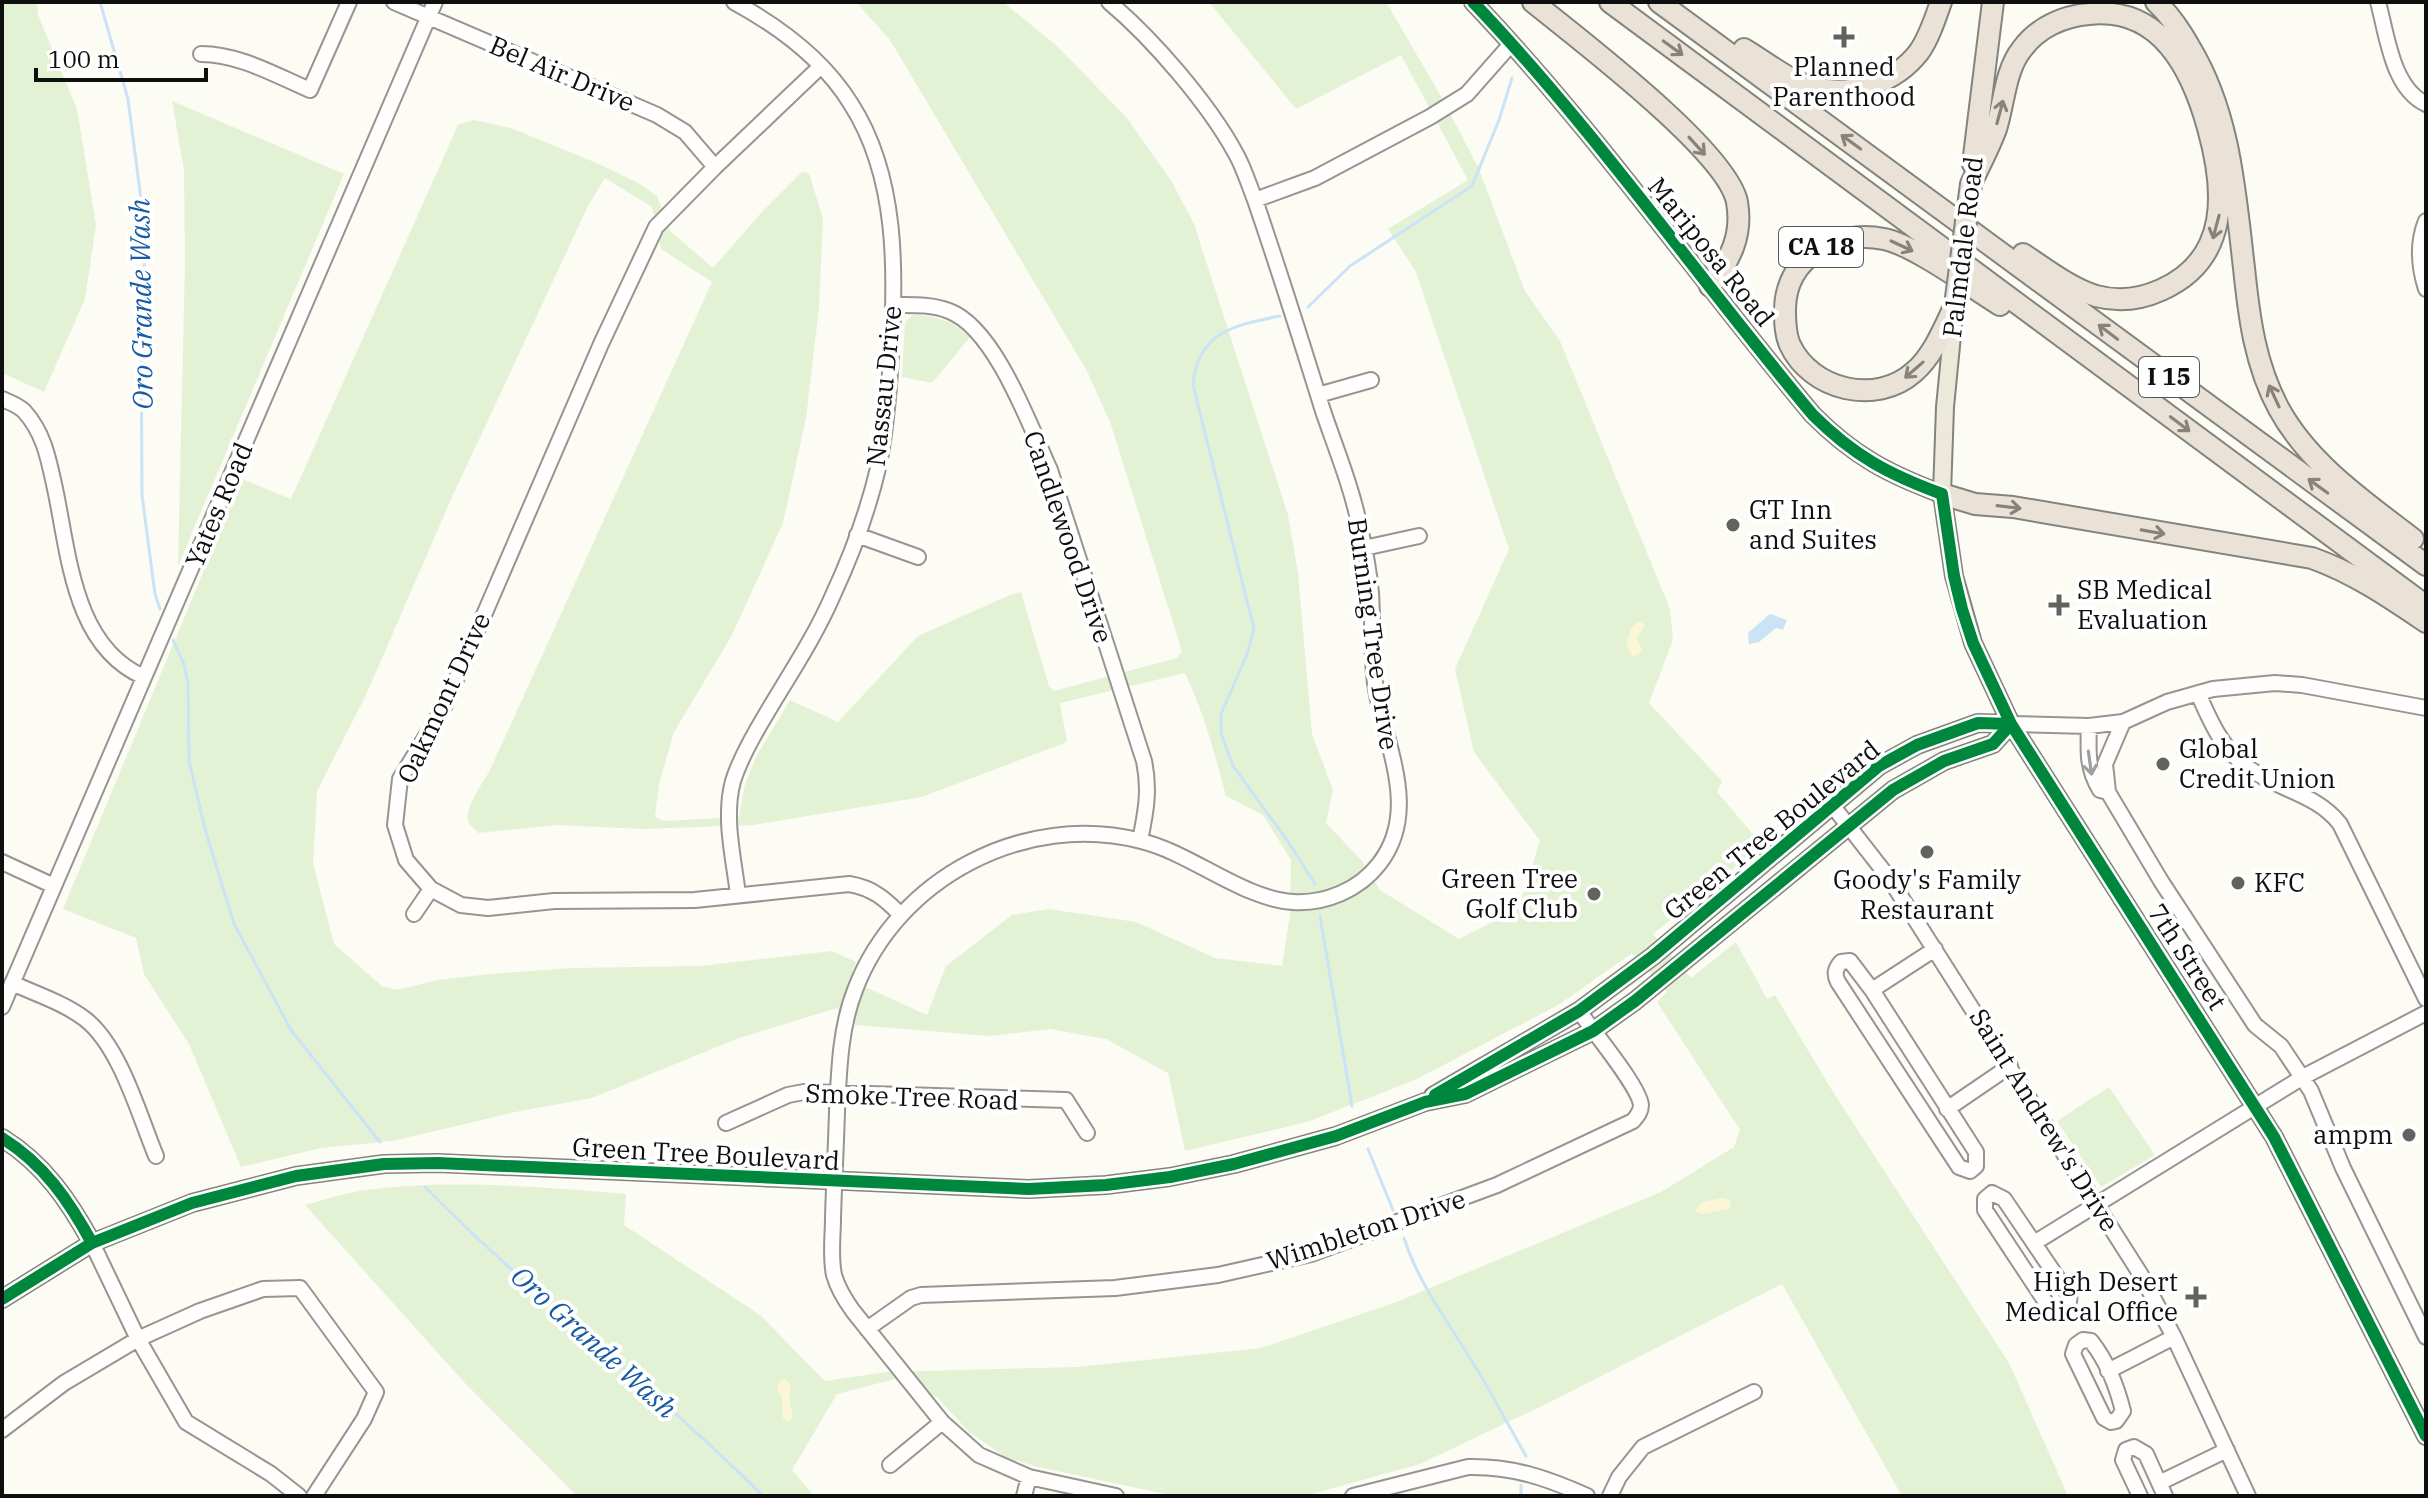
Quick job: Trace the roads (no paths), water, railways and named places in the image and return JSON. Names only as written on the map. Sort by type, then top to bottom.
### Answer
[{"type":"highway","points":[[1533,2],[1666,112],[1728,180],[1736,200],[1737,240],[1728,263],[1710,286]]},
{"type":"highway","name":"I 15","points":[[1610,2],[2426,606]]},
{"type":"highway","name":"I 15","points":[[1659,2],[2426,565]]},
{"type":"highway","points":[[1668,2],[1811,87],[1846,90],[1888,79],[1905,67],[1925,42],[1941,2]]},
{"type":"highway","name":"Palmdale Road","points":[[1955,305],[1993,2]]},
{"type":"highway","points":[[2156,2],[2181,32],[2202,67],[2221,119],[2229,155],[2254,342],[2279,409],[2321,463],[2426,549]]},
{"type":"highway","points":[[1914,188],[2078,288],[2114,299],[2158,291],[2188,274],[2209,247],[2220,211],[2219,178],[2213,147],[2186,69],[2155,31],[2127,17],[2106,13],[2080,15],[2054,23],[2021,49],[2013,65],[1995,131],[1971,184]]},
{"type":"highway","name":"CA 18","points":[[1955,305],[1923,364],[1912,375],[1877,389],[1843,389],[1810,371],[1788,342],[1785,324],[1785,298],[1804,260],[1820,247],[1840,239],[1859,236],[1885,239],[1905,246],[2117,378]]},
{"type":"highway","points":[[1942,494],[1975,504],[2013,507],[2312,558],[2340,568],[2365,582],[2426,622]]},
{"type":"main road","name":"Mariposa Road","points":[[1473,2],[1512,43],[1795,393],[1842,443],[1873,465],[1942,494]]},
{"type":"main road","name":"Palmdale Road","points":[[1942,494],[1945,407],[1955,305]]},
{"type":"main road","name":"7th Street","points":[[1942,494],[1962,609],[1973,643],[2011,724],[2255,1105],[2421,1413],[2426,1436]]},
{"type":"main road","name":"Green Tree Boulevard","points":[[1425,1102],[1465,1075],[1579,1011],[1653,956],[1879,766],[1917,745],[1978,723],[2011,724]]},
{"type":"main road","name":"Green Tree Boulevard","points":[[2,1299],[92,1243],[192,1203],[296,1176],[384,1164],[438,1163],[1029,1189],[1106,1185],[1170,1177],[1234,1164],[1336,1136],[1425,1102],[1465,1094],[1593,1031],[1722,931],[1893,790],[1944,761],[1993,744],[2011,724]]},
{"type":"main road","points":[[2,1138],[29,1157],[63,1193],[92,1243]]},
{"type":"street","points":[[201,54],[219,54],[239,60],[310,90],[349,2]]},
{"type":"street","name":"Bel Air Drive","points":[[394,2],[657,115],[685,132],[715,167]]},
{"type":"street","name":"Yates Road","points":[[2,1007],[435,2]]},
{"type":"street","name":"Nassau Drive","points":[[734,2],[782,32],[820,67],[851,104],[875,154],[890,215],[894,305],[888,396],[878,464],[857,535],[832,597],[752,738],[733,782],[729,822],[738,895]]},
{"type":"street","name":"Burning Tree Drive","points":[[1109,2],[1163,55],[1209,114],[1236,154],[1255,200],[1360,524],[1371,595],[1375,684],[1384,734],[1399,786],[1400,805],[1396,830],[1379,864],[1353,887],[1330,898],[1310,902],[1268,898],[1140,840],[1068,835],[1009,845],[948,874],[901,915],[879,944],[854,991],[844,1032],[838,1091],[832,1256],[840,1292],[942,1422],[979,1455],[1029,1477],[1116,1496]]},
{"type":"street","points":[[2378,2],[2393,59],[2402,80],[2417,100],[2426,104]]},
{"type":"street","points":[[1255,200],[1315,178],[1430,117],[1467,94],[1512,43]]},
{"type":"street","name":"Oakmont Drive","points":[[820,67],[656,227],[601,344],[445,705],[400,779],[395,825],[406,860],[431,889],[461,905],[488,908],[554,901],[652,902],[849,884],[865,886],[879,893],[901,915]]},
{"type":"street","points":[[2426,221],[2420,248],[2420,271],[2426,289]]},
{"type":"street","name":"Candlewood Drive","points":[[894,305],[938,307],[952,312],[977,329],[1000,365],[1037,441],[1050,470],[1144,761],[1148,806],[1140,840]]},
{"type":"street","points":[[1318,395],[1371,380]]},
{"type":"street","points":[[2,399],[22,409],[46,443],[80,604],[99,642],[129,671],[144,677]]},
{"type":"street","points":[[857,535],[918,557]]},
{"type":"street","points":[[1364,548],[1419,536]]},
{"type":"street","points":[[2011,724],[2089,726],[2123,722],[2167,702],[2198,693],[2230,685],[2275,683],[2302,685],[2426,708]]},
{"type":"street","points":[[2198,693],[2213,727],[2240,762],[2252,771],[2324,806],[2340,824],[2426,999]]},
{"type":"street","points":[[2123,722],[2105,764],[2108,792],[2161,881],[2255,1025],[2281,1046],[2303,1077],[2343,1168],[2426,1337]]},
{"type":"street","points":[[2089,726],[2088,755],[2092,776],[2100,790],[2108,792]]},
{"type":"street","name":"Saint Andrew's Drive","points":[[1832,805],[1889,878],[2141,1275],[2174,1337],[2248,1496]]},
{"type":"street","points":[[2,862],[54,886]]},
{"type":"street","points":[[414,914],[431,889]]},
{"type":"street","points":[[1872,990],[1935,949]]},
{"type":"street","points":[[1846,961],[1853,963],[1872,990],[1976,1152],[1976,1166],[1970,1171],[1959,1167],[1838,982],[1835,977],[1838,966],[1846,961]]},
{"type":"street","points":[[12,983],[71,1009],[96,1028],[120,1070],[156,1156]]},
{"type":"street","name":"Wimbleton Drive","points":[[867,1329],[911,1298],[921,1295],[1115,1288],[1218,1275],[1295,1257],[1497,1185],[1633,1121],[1640,1113],[1641,1103],[1634,1087],[1579,1011]]},
{"type":"street","points":[[2034,1243],[2255,1105],[2426,1013]]},
{"type":"street","points":[[1947,1109],[2010,1066]]},
{"type":"street","name":"Smoke Tree Road","points":[[726,1123],[788,1095],[838,1091],[1066,1100],[1087,1133]]},
{"type":"street","points":[[1992,1193],[2001,1195],[2034,1243],[2069,1295],[2068,1303],[2057,1312],[2049,1307],[1985,1210],[1985,1199],[1992,1193]]},
{"type":"street","points":[[92,1243],[138,1339],[186,1422],[271,1474],[299,1496]]},
{"type":"street","points":[[2,1430],[64,1383],[138,1339],[200,1311],[263,1289],[300,1288],[376,1392],[364,1419],[314,1496]]},
{"type":"street","points":[[2108,1371],[2174,1337]]},
{"type":"street","points":[[2083,1340],[2091,1341],[2108,1371],[2123,1411],[2120,1419],[2111,1422],[2104,1418],[2073,1354],[2076,1345],[2083,1340]]},
{"type":"street","points":[[1610,1496],[1619,1477],[1643,1447],[1754,1392]]},
{"type":"street","points":[[890,1465],[942,1422]]},
{"type":"street","points":[[2140,1496],[2124,1464],[2126,1450],[2134,1447],[2144,1451],[2162,1490],[2227,1450]]},
{"type":"street","points":[[1353,1496],[1468,1467],[1529,1473],[1587,1496]]},
{"type":"street","points":[[1024,1496],[1029,1477]]},
{"type":"water","points":[[1770,614],[1787,620],[1783,630],[1776,628],[1759,642],[1749,644],[1748,633]]},
{"type":"waterway","name":"Oro Grande Wash","points":[[100,2],[128,99],[146,238],[141,321],[142,495],[155,594],[160,609]]},
{"type":"waterway","points":[[1308,307],[1350,266],[1472,186],[1512,78]]},
{"type":"waterway","points":[[1280,316],[1234,328],[1210,342],[1196,367],[1193,385],[1254,629],[1247,654],[1221,714],[1221,733],[1233,766],[1315,884]]},
{"type":"waterway","name":"Oro Grande Wash","points":[[173,640],[184,664],[188,684],[189,761],[205,829],[234,924],[291,1030],[380,1142]]},
{"type":"waterway","points":[[1320,916],[1352,1106]]},
{"type":"waterway","points":[[1368,1149],[1393,1210]]},
{"type":"waterway","name":"Oro Grande Wash","points":[[425,1187],[763,1496]]},
{"type":"waterway","points":[[1404,1238],[1425,1285],[1526,1456]]},
{"type":"waterway","points":[[1521,1485],[1521,1496]]},
{"type":"place","name":"Planned Parenthood","points":[[1844,37]]},
{"type":"place","name":"GT Inn and Suites","points":[[1733,525]]},
{"type":"place","name":"SB Medical Evaluation","points":[[2059,605]]},
{"type":"place","name":"Global Credit Union","points":[[2163,764]]},
{"type":"place","name":"Goody's Family Restaurant","points":[[1927,852]]},
{"type":"place","name":"KFC","points":[[2238,883]]},
{"type":"place","name":"Green Tree Golf Club","points":[[1594,894]]},
{"type":"place","name":"ampm","points":[[2409,1135]]},
{"type":"place","name":"High Desert Medical Office","points":[[2196,1297]]}]
